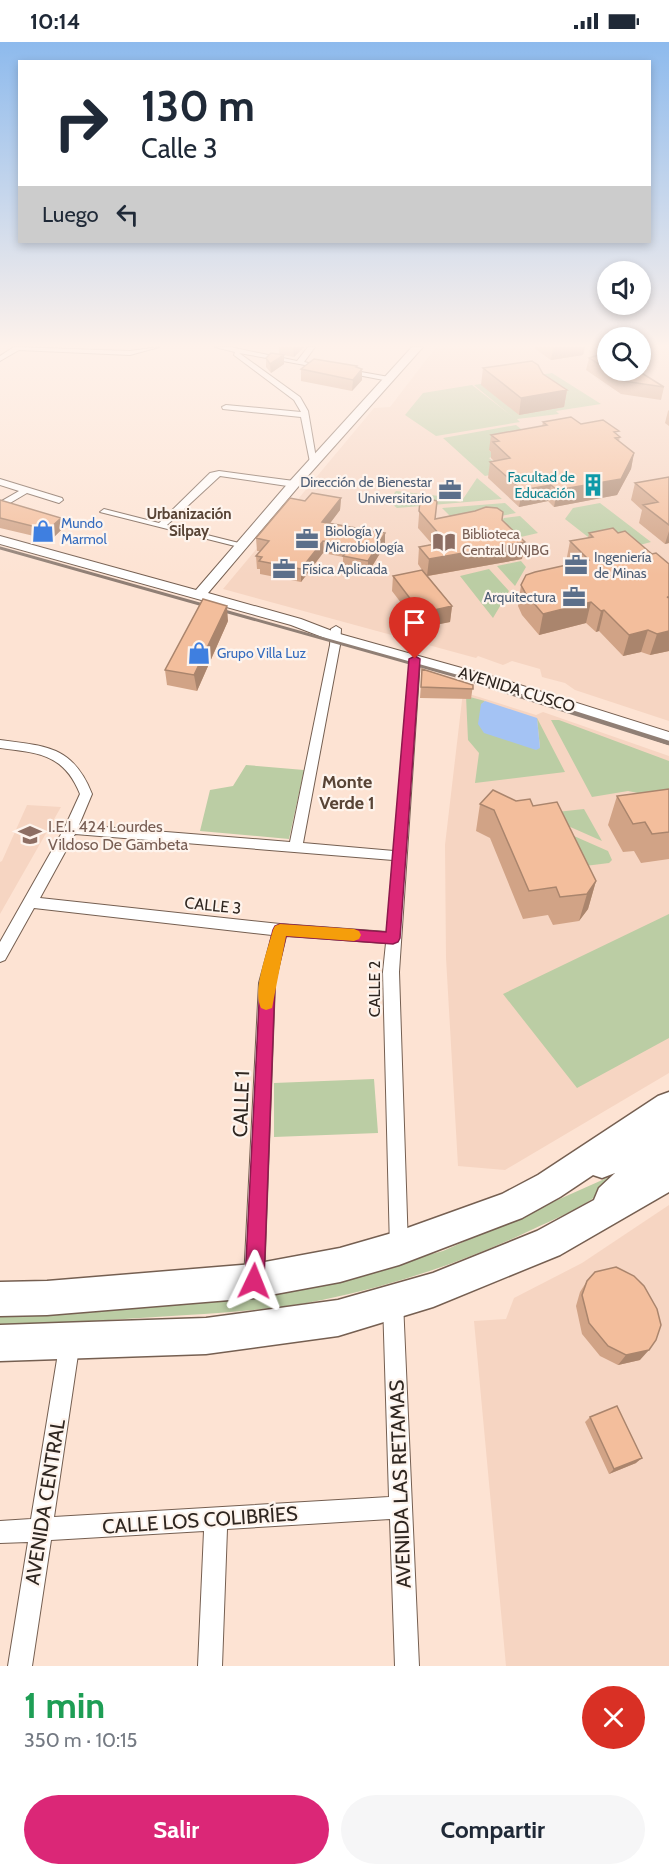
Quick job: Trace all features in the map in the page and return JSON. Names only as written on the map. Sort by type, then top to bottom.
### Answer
[{"type":"highway","points":[[549,1186],[669,1106]]},
{"type":"highway","points":[[0,1299],[47,1298],[254,1281],[340,1265],[399,1248],[510,1207],[549,1186],[669,1134]]},
{"type":"highway","points":[[581,1224],[669,1144]]},
{"type":"highway","points":[[0,1343],[206,1336],[338,1318],[478,1273],[548,1243],[669,1173]]},
{"type":"main road","points":[[200,595],[240,546],[349,423]]},
{"type":"main road","name":"AVENIDA CUSCO","points":[[0,540],[335,633],[516,688],[669,738]]},
{"type":"main road","name":"AVENIDA CUSCO","points":[[335,633],[487,669],[669,729]]},
{"type":"street","points":[[306,423],[314,462]]},
{"type":"street","points":[[161,526],[213,475],[219,473],[294,484]]},
{"type":"street","points":[[0,482],[59,500]]},
{"type":"street","points":[[0,506],[27,490]]},
{"type":"street","points":[[104,512],[240,546]]},
{"type":"street","points":[[295,849],[335,633]]},
{"type":"street","name":"CALLE 2","points":[[399,1248],[391,972],[415,659]]},
{"type":"street","points":[[0,744],[48,751],[60,757],[71,764],[86,794],[71,829],[0,956]]},
{"type":"street","points":[[71,829],[400,856]]},
{"type":"street","name":"CALLE 3","points":[[30,902],[280,930],[393,938]]},
{"type":"street","name":"CALLE 1","points":[[254,1281],[267,983],[280,930]]},
{"type":"street","name":"AVENIDA LAS RETAMAS","points":[[393,1302],[407,1666]]},
{"type":"street","name":"AVENIDA CENTRAL","points":[[20,1666],[71,1339]]},
{"type":"street","name":"CALLE LOS COLIBRÍES","points":[[0,1532],[401,1507]]},
{"type":"street","points":[[210,1666],[216,1520]]},
{"type":"shaded area","points":[[362,423],[669,423],[669,721],[575,690],[565,683],[542,677],[540,669],[512,661],[503,665],[478,656],[476,658],[223,589]]},
{"type":"shaded area","points":[[463,692],[536,715],[543,712],[669,756],[669,1073],[505,1170],[458,1166],[446,958],[445,845]]},
{"type":"shaded area","name":"I.E.I. 424 Lourdes Vildoso De Gambeta","points":[[27,805],[61,807],[0,914],[0,862]]},
{"type":"shaded area","points":[[669,1205],[669,1666],[506,1666],[474,1321],[506,1319],[514,1298],[582,1263]]},
{"type":"green space","points":[[416,423],[515,423],[436,436]]},
{"type":"green space","points":[[516,425],[536,441],[489,450],[495,456],[489,458],[504,472],[485,476],[443,438]]},
{"type":"green space","points":[[477,478],[502,499],[397,508],[388,501],[396,491],[448,497],[449,500],[461,502]]},
{"type":"green space","points":[[505,503],[516,513],[458,524],[442,508]]},
{"type":"green space","points":[[600,503],[651,542],[625,549],[588,537],[565,519],[573,508]]},
{"type":"green space","points":[[520,516],[538,533],[508,540],[496,525],[504,518]]},
{"type":"green space","points":[[521,561],[526,567],[515,586],[497,566]]},
{"type":"green space","points":[[489,569],[509,591],[493,618],[460,576]]},
{"type":"green space","points":[[466,696],[485,701],[481,705],[540,748],[537,718],[565,772],[475,783],[479,753],[468,740]]},
{"type":"green space","points":[[551,720],[559,720],[669,761],[669,791],[643,794],[628,791],[592,797]]},
{"type":"green space","points":[[246,765],[304,770],[289,839],[200,831],[210,790],[233,786]]},
{"type":"green space","points":[[584,809],[602,841],[550,818],[548,813]]},
{"type":"green space","points":[[558,829],[608,851],[612,860],[609,863],[577,867]]},
{"type":"green space","points":[[669,914],[669,1038],[577,1088],[503,994]]},
{"type":"green space","points":[[374,1079],[378,1133],[274,1137],[274,1083]]},
{"type":"green space","points":[[609,1177],[614,1179],[597,1196],[586,1203],[504,1242],[428,1272],[349,1294],[289,1306],[238,1311],[0,1326],[0,1309],[326,1282],[443,1251]]},
{"type":"water","points":[[485,701],[537,718],[540,748],[536,750],[484,733],[478,724],[481,704]]},
{"type":"building","points":[[544,423],[607,423],[619,431],[614,432],[620,437],[615,438],[634,453],[621,479],[557,490],[551,485],[522,490],[490,462],[510,458],[493,442],[499,441],[491,435],[547,425]]},
{"type":"building","points":[[669,477],[669,525],[643,505],[658,502],[635,483]]},
{"type":"building","points":[[312,493],[341,498],[322,522],[385,533],[368,561],[343,556],[351,545],[323,541],[301,569],[259,561],[262,557],[256,556],[269,541],[256,538],[290,498],[305,501]]},
{"type":"building","points":[[430,499],[437,501],[435,519],[486,507],[497,508],[503,512],[502,520],[525,542],[429,559],[419,547],[446,542],[419,511],[420,501]]},
{"type":"building","points":[[0,500],[61,518],[48,530],[0,518]]},
{"type":"building","points":[[613,528],[618,533],[625,531],[652,554],[656,553],[669,564],[669,597],[667,597],[669,598],[669,631],[657,634],[648,630],[629,635],[604,610],[601,611],[591,602],[543,614],[521,585],[526,575],[589,560],[570,541],[593,537],[589,533]]},
{"type":"building","points":[[422,570],[452,606],[421,613],[393,576]]},
{"type":"building","points":[[203,599],[227,606],[194,675],[165,670]]},
{"type":"building","points":[[422,669],[473,685],[473,689],[421,687]]},
{"type":"building","points":[[669,789],[669,832],[652,834],[645,822],[633,824],[617,796]]},
{"type":"building","points":[[493,790],[516,801],[530,799],[533,806],[557,802],[596,881],[587,894],[560,897],[556,887],[529,891],[494,810],[480,804]]},
{"type":"building","points":[[616,1267],[634,1276],[644,1286],[657,1309],[661,1325],[656,1340],[649,1350],[626,1355],[608,1346],[589,1323],[582,1295],[587,1281],[595,1272]]},
{"type":"building","points":[[617,1406],[642,1458],[614,1469],[590,1417]]},
{"type":"railway","points":[[0,548],[481,683]]},
{"type":"railway","points":[[476,682],[669,743]]},
{"type":"slow traffic","points":[[266,1004],[267,983],[280,930],[354,935]]},
{"type":"place","name":"Facultad de Educación","points":[[593,485]]},
{"type":"place","name":"Dirección de Bienestar Universitario","points":[[450,490]]},
{"type":"place","name":"Mundo Marmol","points":[[43,531]]},
{"type":"place","name":"Biología y Microbiología","points":[[307,539]]},
{"type":"place","name":"Biblioteca Central UNJBG","points":[[444,542]]},
{"type":"place","name":"Ingeniería de Minas","points":[[576,565]]},
{"type":"place","name":"Física Aplicada","points":[[284,569]]},
{"type":"place","name":"Arquitectura","points":[[574,597]]},
{"type":"place","name":"Grupo Villa Luz","points":[[199,653]]},
{"type":"place","name":"I.E.I. 424 Lourdes Vildoso De Gambeta","points":[[30,835]]},
{"type":"district","name":"Urbanización Silpay","points":[[189,522]]},
{"type":"district","name":"Monte Verde 1","points":[[347,792]]},
{"type":"route","points":[[254,1281],[267,983],[280,930],[393,938],[415,659]]}]
